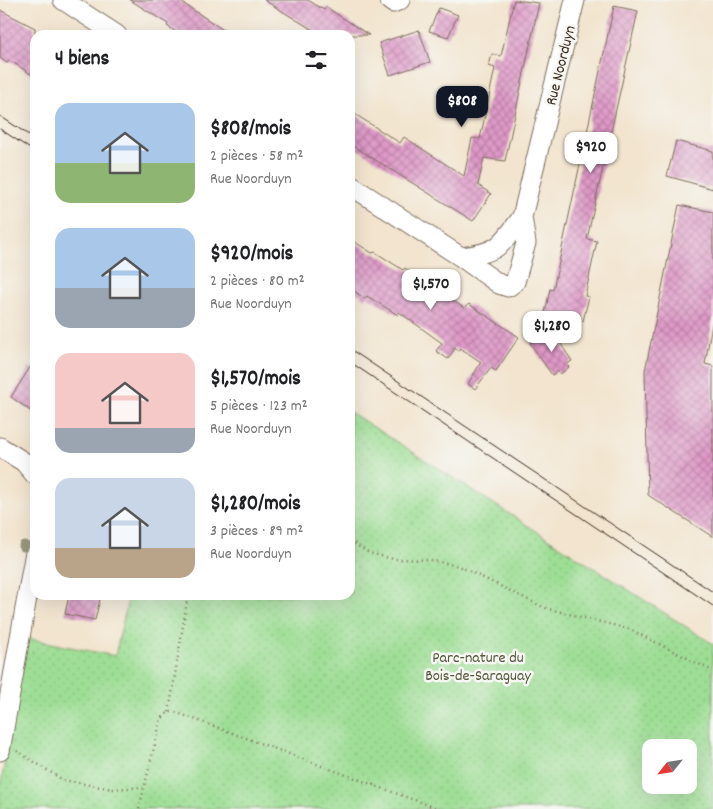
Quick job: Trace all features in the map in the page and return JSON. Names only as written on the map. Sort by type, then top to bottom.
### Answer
[{"type":"street","points":[[63,0],[109,30]]},
{"type":"street","name":"Rue Noorduyn","points":[[355,188],[499,284],[508,287],[515,282],[526,243],[522,218],[575,0]]},
{"type":"street","name":"Rue Noorduyn","points":[[461,257],[482,255],[501,246],[522,218]]},
{"type":"street","points":[[0,447],[24,462],[30,470]]},
{"type":"street","points":[[1,746],[30,581]]},
{"type":"path","points":[[355,544],[369,553],[393,558],[430,560],[459,566],[545,608],[629,629],[713,671]]},
{"type":"path","points":[[139,809],[161,719],[169,712],[187,600]]},
{"type":"path","points":[[169,712],[175,712],[439,809]]},
{"type":"path","points":[[1,746],[62,780],[112,789],[143,787]]},
{"type":"green space","name":"Parc-nature du Bois-de-Saraguay","points":[[355,415],[713,644],[713,809],[0,809],[0,790],[26,638],[115,656],[128,600],[355,600]]},
{"type":"building","points":[[130,0],[178,0],[223,30],[173,30],[167,26],[168,24]]},
{"type":"building","points":[[264,0],[308,0],[324,10],[326,7],[369,35],[355,35],[355,30],[313,30]]},
{"type":"building","points":[[514,0],[539,3],[505,161],[484,158],[478,185],[491,194],[473,221],[355,147],[355,114],[400,143],[404,137],[464,176],[472,138],[480,139],[495,68],[489,66],[492,54],[501,56]]},
{"type":"building","points":[[614,6],[638,11],[587,239],[597,241],[585,296],[589,297],[583,321],[545,313],[550,289],[553,290]]},
{"type":"building","points":[[439,8],[458,15],[448,37],[429,31]]},
{"type":"building","points":[[0,10],[35,28],[35,30],[30,30],[30,74],[14,63],[9,61],[7,63],[0,58]]},
{"type":"building","points":[[419,30],[430,62],[390,75],[379,43]]},
{"type":"building","points":[[676,141],[713,151],[713,189],[667,176]]},
{"type":"building","points":[[679,205],[713,212],[713,318],[705,364],[713,366],[713,537],[648,495],[645,371]]},
{"type":"building","points":[[355,242],[372,253],[375,252],[403,270],[405,268],[464,308],[469,304],[519,337],[496,371],[491,368],[475,389],[468,384],[481,362],[460,348],[459,351],[455,348],[448,359],[436,351],[442,343],[399,312],[398,315],[367,296],[365,299],[355,292]]},
{"type":"building","points":[[551,329],[572,361],[567,364],[569,367],[560,374],[558,371],[552,375],[530,343]]},
{"type":"building","points":[[30,368],[30,410],[11,397]]},
{"type":"building","points":[[68,600],[100,600],[95,620],[65,614]]},
{"type":"tram line","points":[[0,116],[30,136]]},
{"type":"tram line","points":[[0,129],[30,149]]},
{"type":"tram line","points":[[355,352],[713,592]]},
{"type":"tram line","points":[[355,365],[713,606]]}]
